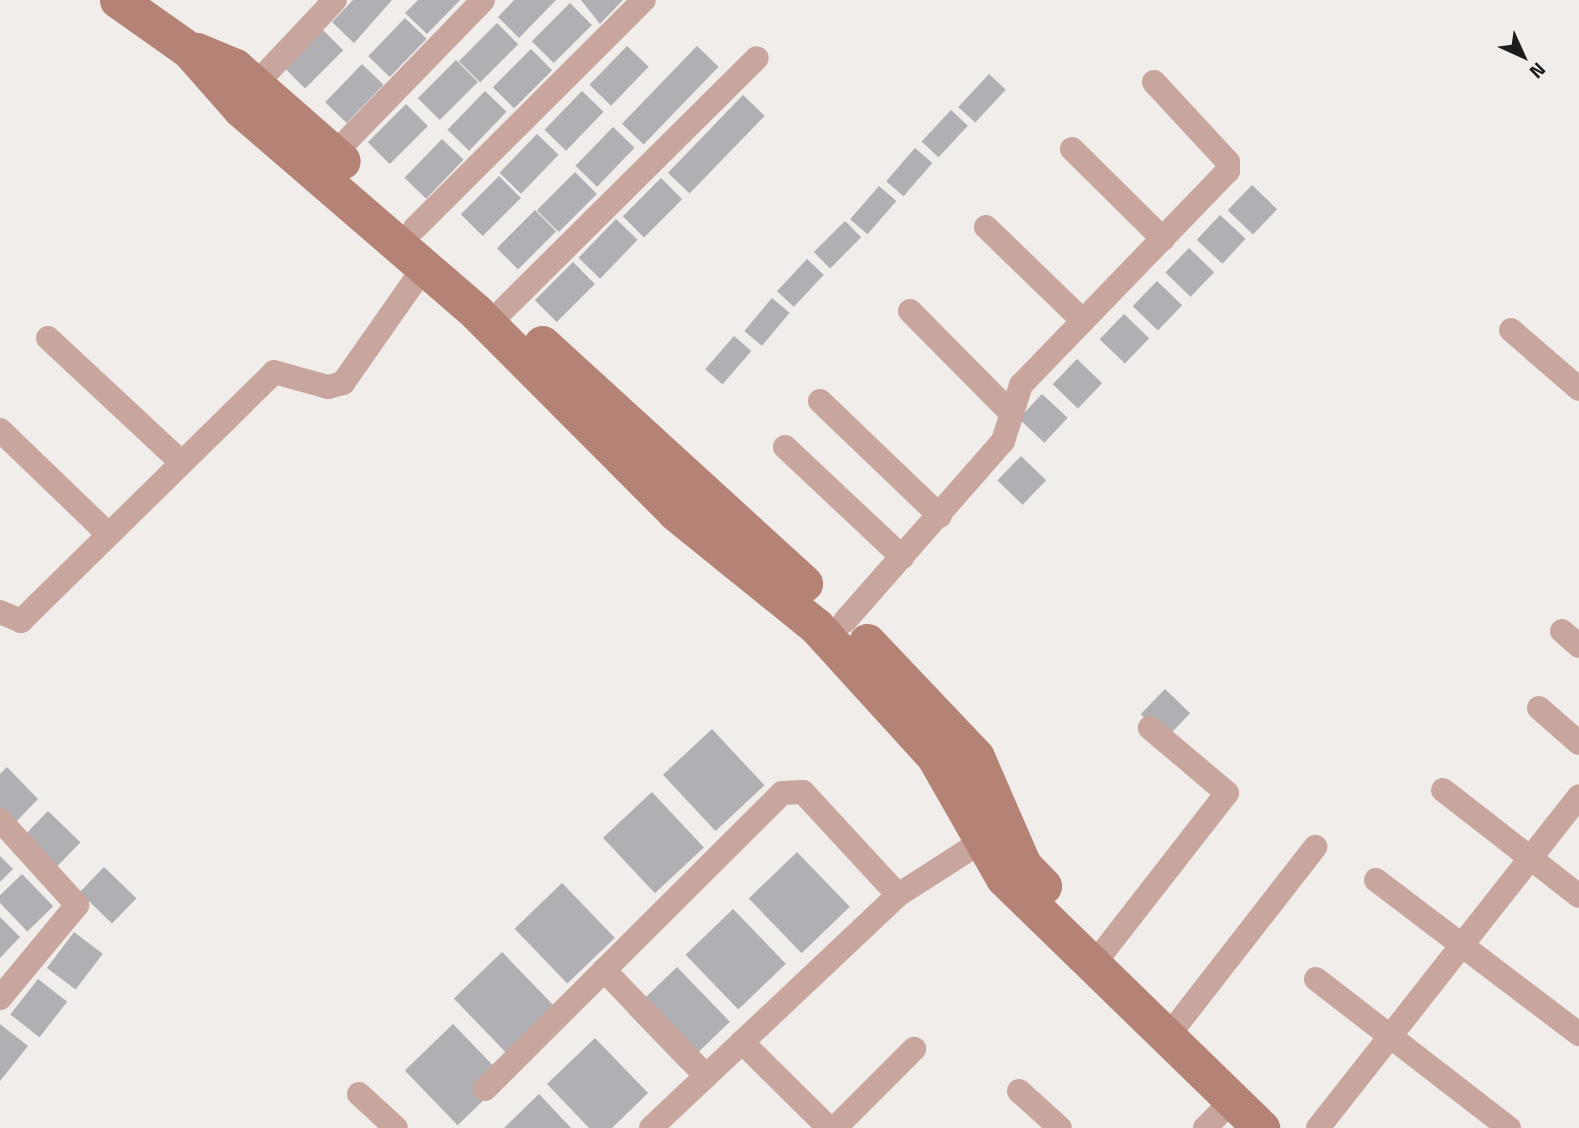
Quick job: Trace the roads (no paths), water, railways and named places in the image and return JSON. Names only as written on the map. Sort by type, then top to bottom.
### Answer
[{"type":"street","points":[[118,0],[188,50],[242,109],[425,266],[676,512],[816,626],[880,690],[935,757],[959,799],[999,856],[1230,1102],[1261,1128]]},
{"type":"street","points":[[256,84],[335,0]]},
{"type":"street","points":[[334,154],[484,0]]},
{"type":"street","points":[[415,228],[644,0]]},
{"type":"street","points":[[188,50],[214,54],[256,84],[845,621],[966,744],[991,785],[999,856],[1104,951],[1287,1128]]},
{"type":"street","points":[[504,309],[757,58]]},
{"type":"street","points":[[845,621],[940,516],[1003,441],[1008,410],[1021,385],[1163,239],[1229,166],[1154,82]]},
{"type":"street","points":[[1072,149],[1163,239]]},
{"type":"street","points":[[986,228],[1083,321]]},
{"type":"street","points":[[0,612],[21,621],[274,372],[328,387],[343,383],[425,266]]},
{"type":"street","points":[[910,311],[1008,410]]},
{"type":"street","points":[[1511,330],[1579,389]]},
{"type":"street","points":[[48,338],[181,462]]},
{"type":"street","points":[[820,401],[940,516]]},
{"type":"street","points":[[0,430],[108,534]]},
{"type":"street","points":[[785,447],[902,557]]},
{"type":"street","points":[[1539,708],[1579,743]]},
{"type":"street","points":[[1104,951],[1227,793],[1150,728]]},
{"type":"street","points":[[959,799],[966,744]]},
{"type":"street","points":[[1443,790],[1579,895]]},
{"type":"street","points":[[485,1089],[782,793],[803,792],[898,895]]},
{"type":"street","points":[[1318,1128],[1579,796]]},
{"type":"street","points":[[0,820],[77,905],[1,995]]},
{"type":"street","points":[[1179,1022],[1315,847]]},
{"type":"street","points":[[651,1128],[898,895],[999,856]]},
{"type":"street","points":[[1376,880],[1579,1034]]},
{"type":"street","points":[[604,970],[706,1076]]},
{"type":"street","points":[[1316,979],[1509,1128]]},
{"type":"street","points":[[742,1042],[829,1128]]},
{"type":"street","points":[[835,1128],[914,1049]]},
{"type":"street","points":[[1019,1091],[1060,1128]]},
{"type":"street","points":[[359,1094],[396,1128]]},
{"type":"street","points":[[1205,1128],[1230,1102]]}]
